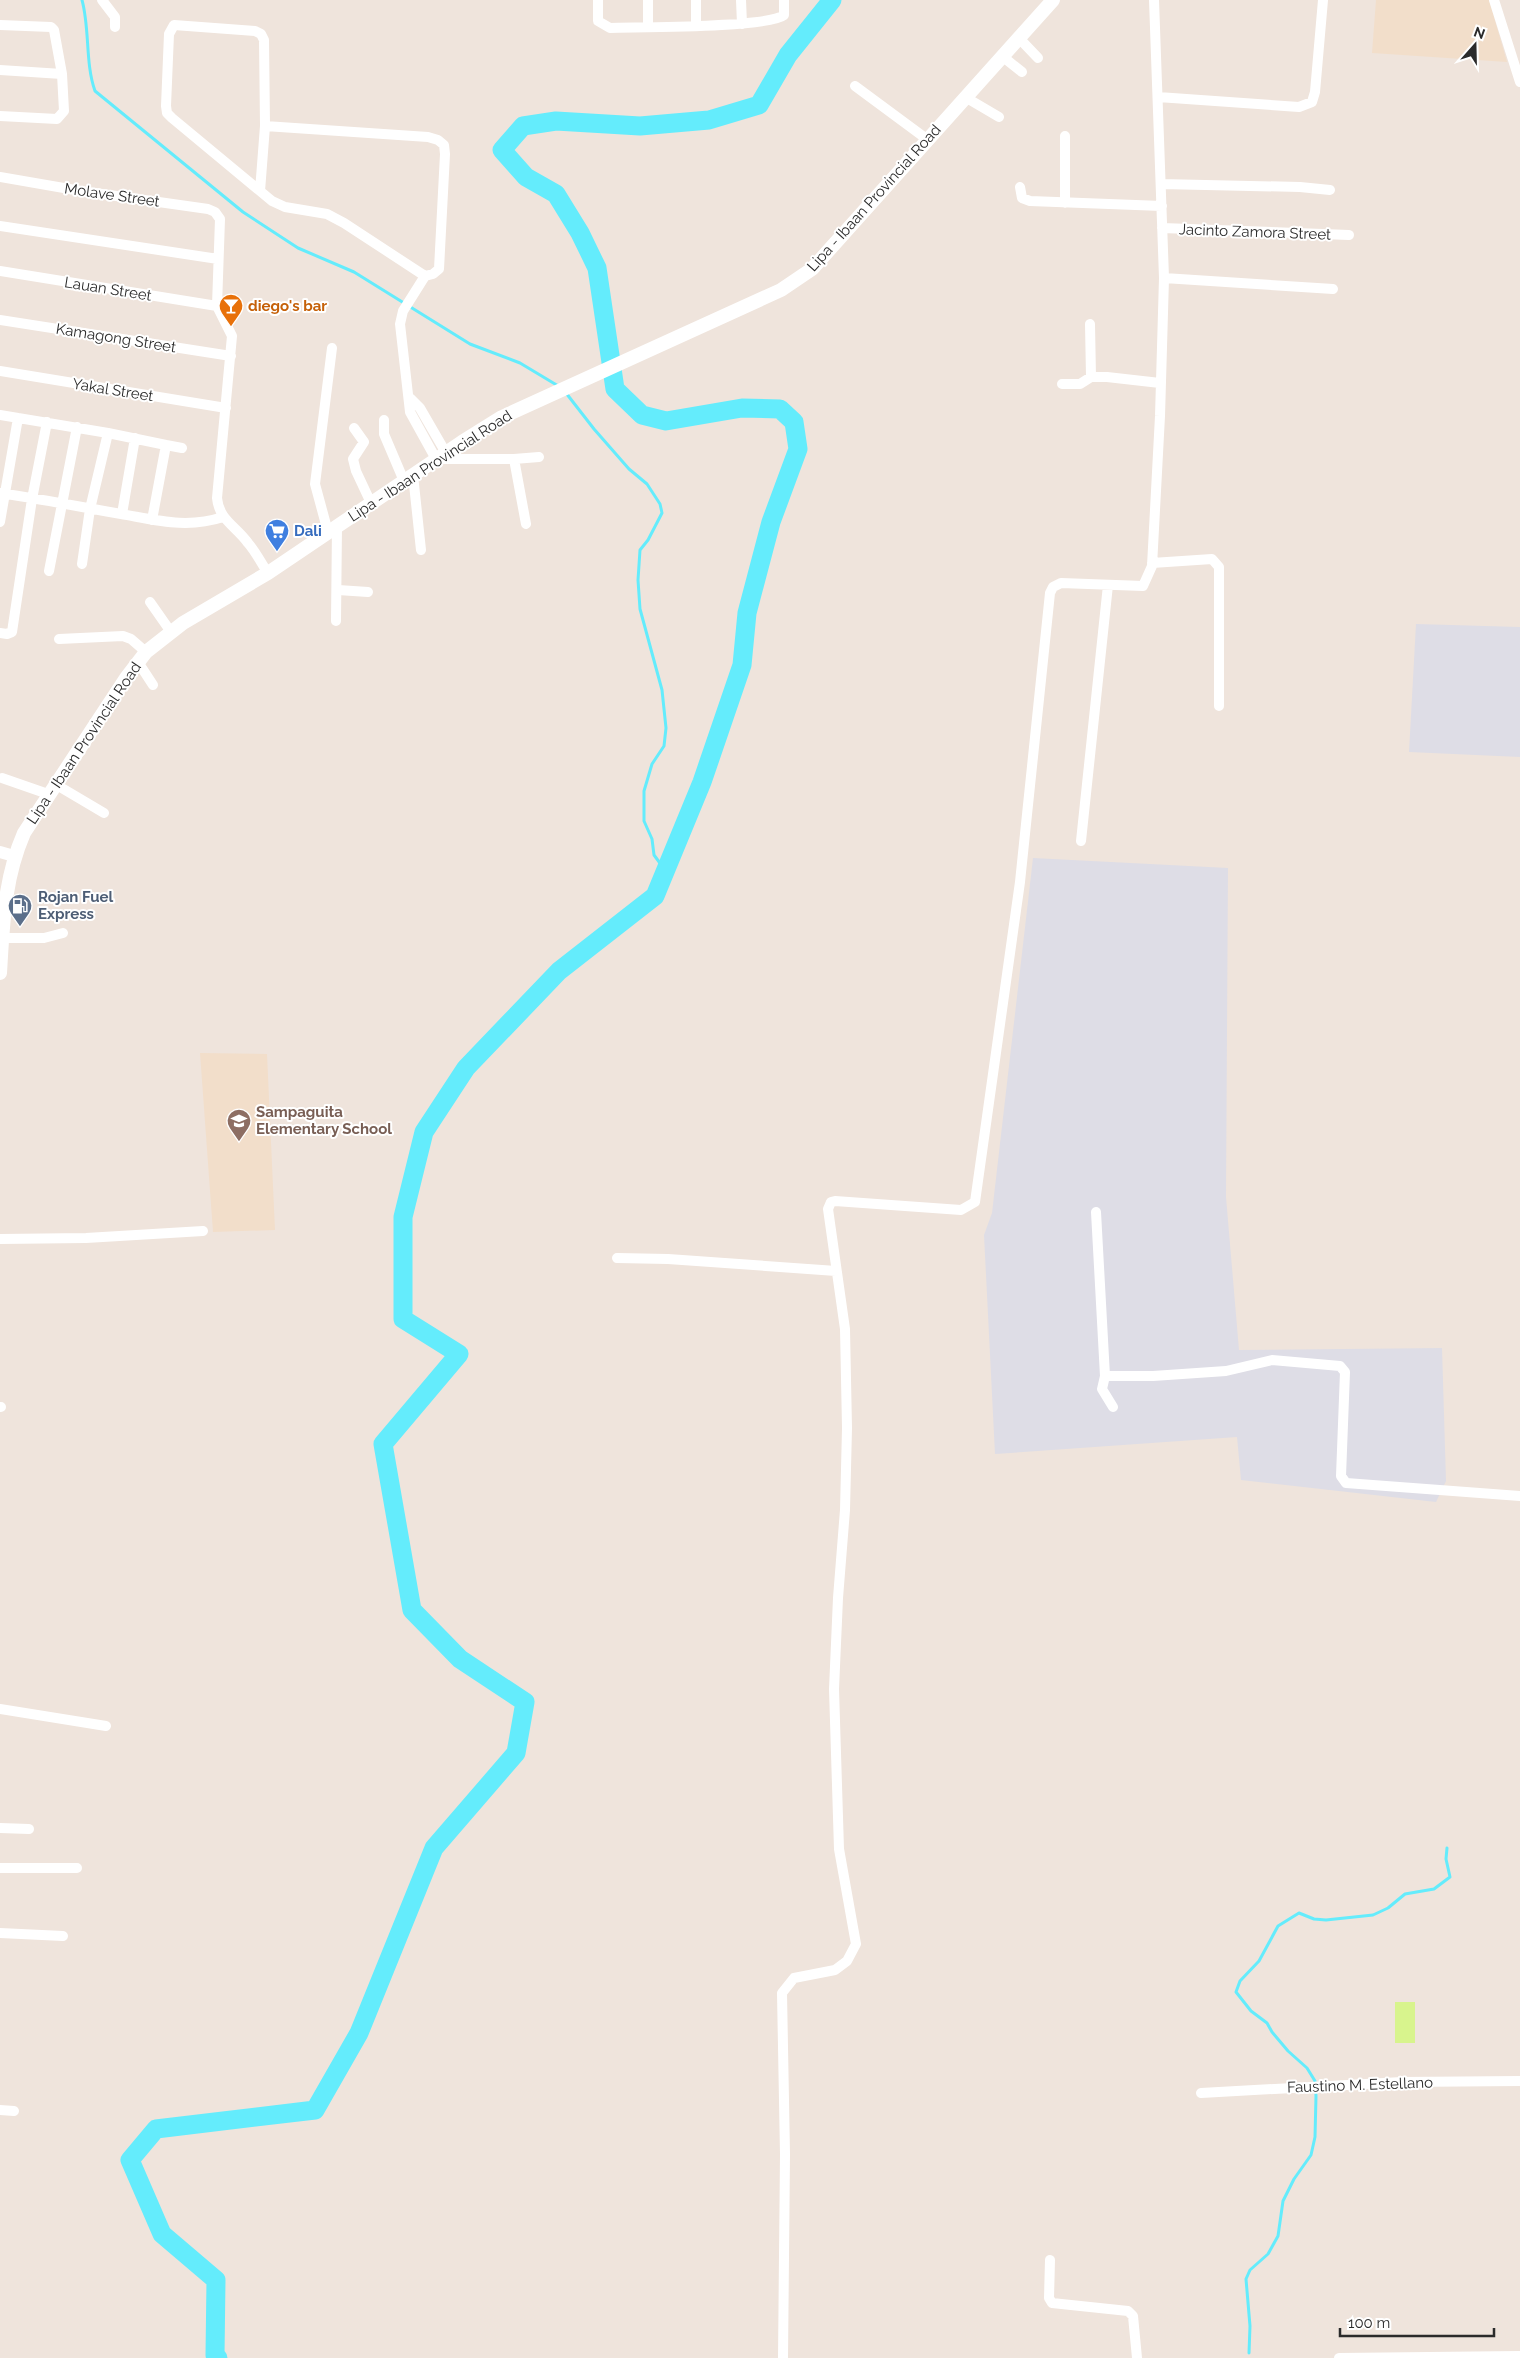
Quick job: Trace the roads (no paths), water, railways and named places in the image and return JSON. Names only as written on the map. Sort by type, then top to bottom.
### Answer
[{"type":"main road","name":"Lipa - Ibaan Provincial Road","points":[[0,973],[6,888],[14,856],[29,823],[142,657],[183,623],[268,574],[441,456],[502,417],[780,290],[812,269],[1053,0]]},
{"type":"street","points":[[102,0],[115,17],[115,28]]},
{"type":"street","points":[[598,0],[598,21],[603,26],[610,28],[742,24],[780,18],[784,15],[784,0]]},
{"type":"street","points":[[648,0],[648,26]]},
{"type":"street","points":[[696,0],[696,25]]},
{"type":"street","points":[[741,0],[742,24]]},
{"type":"street","points":[[783,2358],[785,2154],[782,1993],[794,1978],[835,1970],[847,1961],[856,1944],[839,1849],[834,1699],[838,1598],[845,1510],[847,1428],[845,1329],[828,1209],[831,1202],[961,1210],[975,1202],[1020,882],[1050,593],[1053,587],[1060,583],[1143,586],[1152,563],[1160,416],[1164,278],[1154,0]]},
{"type":"street","points":[[1158,97],[1299,107],[1312,102],[1315,92],[1323,0]]},
{"type":"street","points":[[1494,0],[1520,82]]},
{"type":"street","points":[[0,25],[51,27],[54,30],[62,74],[64,111],[57,119],[0,116]]},
{"type":"street","points":[[260,191],[265,126],[264,40],[261,34],[255,31],[174,25],[169,34],[166,98],[168,113],[260,191],[272,201],[285,207],[327,214],[425,276],[434,274],[439,269],[444,146],[438,140],[428,137],[265,126]]},
{"type":"street","points":[[1018,37],[1038,58]]},
{"type":"street","points":[[1002,56],[1022,72]]},
{"type":"street","points":[[0,70],[62,74]]},
{"type":"street","points":[[855,86],[928,140]]},
{"type":"street","points":[[965,97],[999,117]]},
{"type":"street","points":[[1065,136],[1065,203]]},
{"type":"street","name":"Molave Street","points":[[0,177],[81,191],[208,209],[215,212],[220,219],[218,259]]},
{"type":"street","points":[[1161,184],[1300,187],[1330,190]]},
{"type":"street","points":[[1020,187],[1021,195],[1025,200],[1162,206]]},
{"type":"street","points":[[0,226],[218,259],[217,306],[232,336],[217,498],[218,508],[223,518],[248,541],[268,574]]},
{"type":"street","name":"Jacinto Zamora Street","points":[[1162,228],[1348,235]]},
{"type":"street","name":"Lauan Street","points":[[0,271],[217,306]]},
{"type":"street","points":[[425,276],[404,309],[400,324],[410,398],[410,412],[441,456],[514,459],[539,457]]},
{"type":"street","points":[[1164,278],[1333,289]]},
{"type":"street","name":"Kamagong Street","points":[[0,320],[231,356]]},
{"type":"street","points":[[1090,324],[1091,377]]},
{"type":"street","points":[[332,348],[316,484],[333,529],[338,590],[336,621]]},
{"type":"street","name":"Yakal Street","points":[[0,371],[226,408]]},
{"type":"street","points":[[1062,384],[1080,384],[1091,377],[1160,383]]},
{"type":"street","points":[[0,415],[77,427],[182,448]]},
{"type":"street","points":[[0,522],[2,494],[18,418]]},
{"type":"street","points":[[384,420],[384,434],[409,478],[421,550]]},
{"type":"street","points":[[0,633],[7,634],[12,632],[32,499],[46,422]]},
{"type":"street","points":[[49,571],[77,427]]},
{"type":"street","points":[[354,428],[364,442],[353,458],[356,471],[371,504]]},
{"type":"street","points":[[82,564],[90,509],[108,433]]},
{"type":"street","points":[[122,514],[136,438]]},
{"type":"street","points":[[152,520],[166,445]]},
{"type":"street","points":[[514,459],[526,524]]},
{"type":"street","points":[[2,494],[152,520],[190,524],[204,523],[223,518]]},
{"type":"street","points":[[1152,563],[1212,559],[1219,567],[1219,706]]},
{"type":"street","points":[[1081,841],[1108,585]]},
{"type":"street","points":[[338,590],[368,592]]},
{"type":"street","points":[[150,602],[171,632]]},
{"type":"street","points":[[59,638],[123,636],[131,639],[142,657],[153,686]]},
{"type":"street","points":[[2,778],[51,789],[104,813]]},
{"type":"street","points":[[0,852],[14,856]]},
{"type":"street","points":[[2,938],[44,938],[64,932]]},
{"type":"street","points":[[1096,1212],[1104,1376],[1102,1389],[1113,1407]]},
{"type":"street","points":[[0,1239],[86,1238],[203,1231]]},
{"type":"street","points":[[617,1258],[668,1259],[836,1271]]},
{"type":"street","points":[[1104,1376],[1153,1376],[1226,1371],[1272,1360],[1340,1366],[1345,1372],[1341,1476],[1346,1483],[1520,1496]]},
{"type":"street","points":[[0,1709],[106,1726]]},
{"type":"street","points":[[0,1828],[29,1829]]},
{"type":"street","points":[[0,1868],[77,1868]]},
{"type":"street","points":[[0,1933],[63,1936]]},
{"type":"street","name":"Faustino M. Estellano","points":[[1201,2093],[1402,2082],[1520,2081]]},
{"type":"street","points":[[0,2110],[14,2111]]},
{"type":"street","points":[[1050,2260],[1048,2298],[1052,2303],[1128,2311],[1133,2316],[1137,2358]]},
{"type":"street","points":[[1339,2358],[1520,2356]]},
{"type":"waterway","points":[[82,0],[90,69],[95,91],[243,212],[298,248],[354,272],[470,344],[520,363],[560,387]]},
{"type":"waterway","points":[[218,2358],[215,2355],[216,2280],[162,2234],[130,2160],[156,2129],[315,2110],[359,2033],[434,1848],[516,1753],[525,1702],[460,1659],[412,1610],[383,1444],[459,1354],[403,1319],[403,1217],[424,1132],[466,1068],[559,971],[655,896],[702,782],[742,665],[747,613],[771,522],[798,449],[794,422],[780,409],[742,408],[666,421],[642,415],[615,389],[597,268],[580,233],[556,194],[526,177],[502,150],[523,126],[556,121],[640,126],[709,120],[759,105],[788,55],[832,0]]},
{"type":"waterway","points":[[566,393],[629,469],[647,484],[660,504],[662,513],[648,540],[640,550],[638,580],[640,609],[662,690],[666,728],[664,746],[652,764],[644,791],[644,821],[652,839],[654,855],[665,870]]},
{"type":"waterway","points":[[1249,2353],[1250,2326],[1246,2279],[1250,2270],[1268,2254],[1278,2236],[1283,2201],[1294,2179],[1311,2155],[1315,2137],[1316,2096],[1315,2081],[1307,2068],[1288,2051],[1267,2023],[1251,2011],[1236,1992],[1240,1981],[1259,1961],[1278,1926],[1299,1913],[1314,1919],[1326,1920],[1373,1915],[1388,1908],[1405,1894],[1434,1889],[1450,1877],[1446,1859],[1447,1848]]},
{"type":"place","name":"diego's bar","points":[[231,327]]},
{"type":"place","name":"Dali","points":[[277,552]]},
{"type":"place","name":"Rojan Fuel Express","points":[[20,927]]},
{"type":"place","name":"Sampaguita Elementary School","points":[[239,1142]]}]
